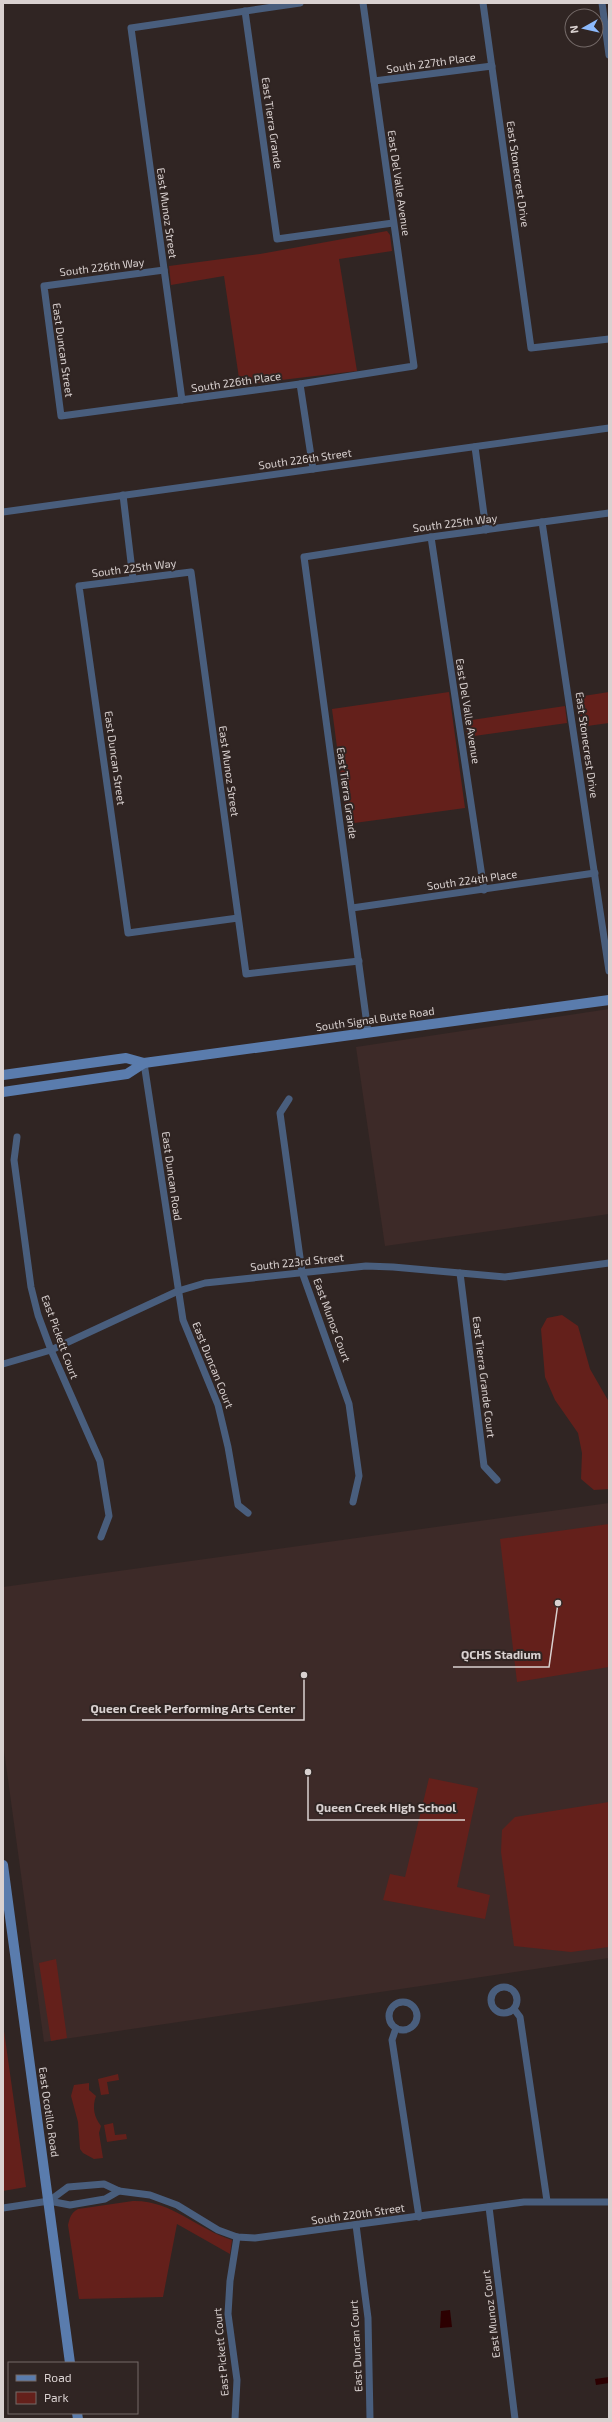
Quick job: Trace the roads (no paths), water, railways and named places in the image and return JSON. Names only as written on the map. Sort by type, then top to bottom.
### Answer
[{"type":"street","points":[[245,11],[300,3]]},
{"type":"street","name":"East Del Valle Avenue","points":[[363,3],[414,366]]},
{"type":"street","name":"East Stonecrest Drive","points":[[483,3],[531,348],[609,339]]},
{"type":"street","points":[[602,3],[609,55]]},
{"type":"street","name":"East Munoz Street","points":[[182,400],[131,28],[245,11]]},
{"type":"street","name":"East Tierra Grande","points":[[245,11],[277,239],[394,223]]},
{"type":"street","name":"South 227th Place","points":[[374,81],[492,66]]},
{"type":"street","name":"South 226th Way","points":[[44,286],[164,270]]},
{"type":"street","name":"East Duncan Street","points":[[44,286],[61,416]]},
{"type":"street","name":"South 226th Place","points":[[61,416],[300,384],[414,366]]},
{"type":"street","points":[[300,384],[313,469]]},
{"type":"street","name":"South 226th Street","points":[[3,512],[609,428]]},
{"type":"street","points":[[475,447],[486,530]]},
{"type":"street","points":[[123,495],[133,579]]},
{"type":"street","name":"South 225th Way","points":[[304,557],[431,537],[609,513]]},
{"type":"street","name":"East Stonecrest Drive","points":[[542,522],[595,874],[606,927],[609,971]]},
{"type":"street","name":"East Del Valle Avenue","points":[[431,537],[484,890]]},
{"type":"street","name":"East Tierra Grande","points":[[304,557],[368,1032]]},
{"type":"street","name":"East Munoz Street","points":[[191,572],[246,974],[359,961]]},
{"type":"street","name":"South 225th Way","points":[[79,586],[191,572]]},
{"type":"street","name":"East Duncan Street","points":[[79,586],[128,932],[238,918]]},
{"type":"street","name":"South 224th Place","points":[[352,908],[595,874]]},
{"type":"street","name":"South Signal Butte Road","points":[[3,1075],[126,1058],[144,1063],[609,1000]]},
{"type":"street","name":"South Signal Butte Road","points":[[3,1092],[127,1074],[144,1063]]},
{"type":"street","name":"East Duncan Road","points":[[144,1063],[178,1291]]},
{"type":"street","name":"East Munoz Court","points":[[289,1099],[280,1113],[302,1272],[349,1404],[359,1476],[353,1502]]},
{"type":"street","name":"East Pickett Court","points":[[17,1137],[14,1160],[31,1287],[38,1316],[51,1350],[100,1461],[109,1516],[101,1536]]},
{"type":"street","name":"South 223rd Street","points":[[3,1364],[51,1350],[178,1291],[205,1283],[366,1266],[505,1277],[609,1263]]},
{"type":"street","name":"East Tierra Grande Court","points":[[460,1273],[484,1466],[497,1480]]},
{"type":"street","name":"East Duncan Court","points":[[178,1291],[183,1320],[218,1405],[228,1447],[238,1504],[248,1513]]},
{"type":"street","name":"East Ocotillo Road","points":[[3,1865],[70,2362]]},
{"type":"street","points":[[514,2009],[520,2017],[547,2202]]},
{"type":"street","points":[[396,2028],[392,2040],[419,2217]]},
{"type":"street","name":"South 220th Street","points":[[49,2201],[68,2187],[104,2184],[119,2191],[150,2195],[177,2205],[218,2230],[238,2236],[274,2236],[489,2207],[547,2202],[609,2202]]},
{"type":"street","name":"South 220th Street","points":[[3,2208],[49,2201],[70,2205],[105,2199],[119,2191]]},
{"type":"street","name":"East Munoz Court","points":[[489,2207],[514,2419]]},
{"type":"street","name":"East Duncan Court","points":[[356,2225],[368,2318],[370,2419]]},
{"type":"street","name":"East Pickett Court","points":[[235,2419],[237,2380],[228,2314],[230,2281],[238,2236]]},
{"type":"place","name":"QCHS Stadium","points":[[558,1603]]},
{"type":"place","name":"Queen Creek Performing Arts Center","points":[[304,1675]]},
{"type":"place","name":"Queen Creek High School","points":[[308,1772]]}]
